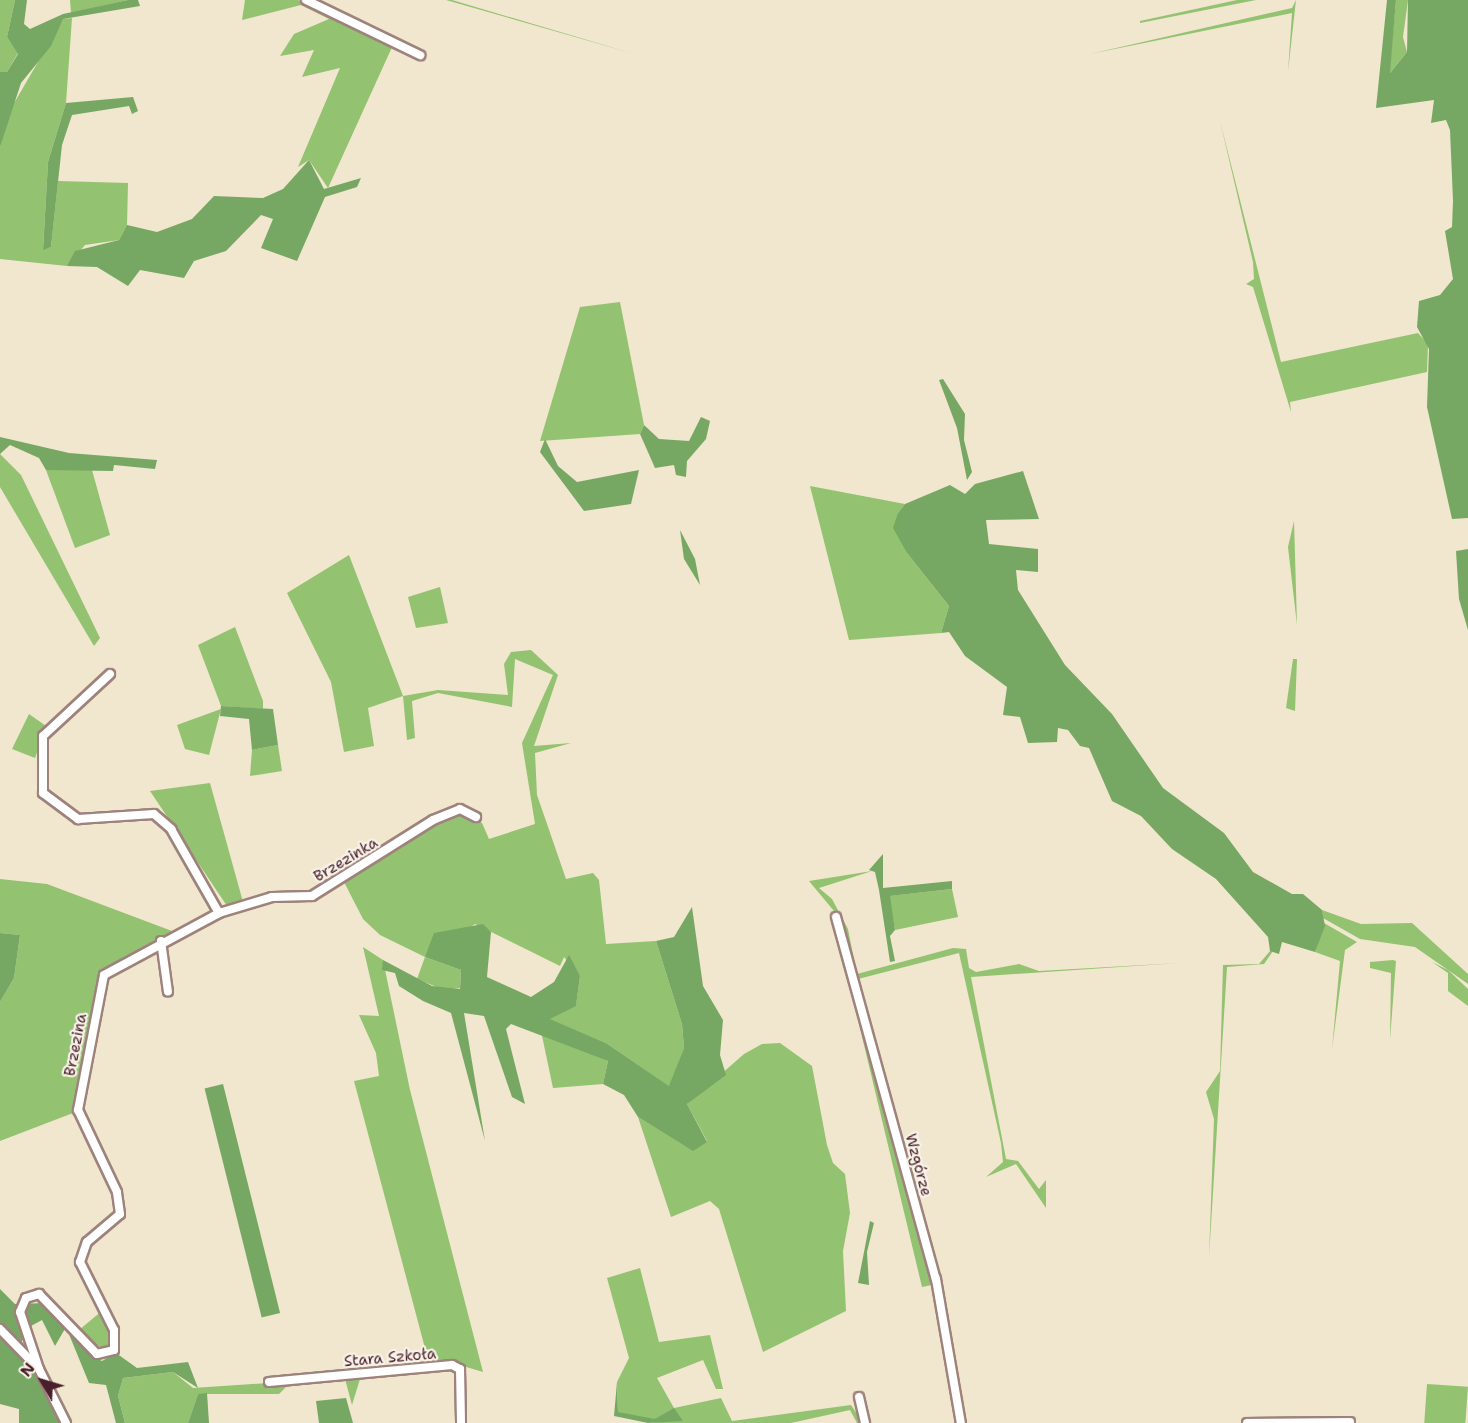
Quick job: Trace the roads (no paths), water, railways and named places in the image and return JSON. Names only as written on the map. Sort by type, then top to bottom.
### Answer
[{"type":"street","points":[[306,0],[420,55]]},
{"type":"street","points":[[110,674],[43,736],[43,793],[78,819],[154,814],[171,829],[219,913]]},
{"type":"street","name":"Brzezinka","points":[[219,913],[272,897],[312,896],[433,820],[460,809],[476,817]]},
{"type":"street","name":"Brzezina","points":[[66,1423],[39,1369],[20,1312],[32,1294],[49,1301],[97,1353],[114,1350],[114,1330],[82,1272],[80,1255],[87,1242],[116,1222],[121,1207],[80,1116],[80,1096],[104,975],[161,941],[219,913]]},
{"type":"street","name":"Wzgórze","points":[[836,917],[936,1279],[961,1423]]},
{"type":"street","points":[[161,941],[168,992]]},
{"type":"street","points":[[0,1329],[39,1369]]},
{"type":"street","name":"Stara Szkoła","points":[[269,1382],[452,1365],[460,1369],[461,1423]]},
{"type":"street","points":[[860,1397],[865,1423]]},
{"type":"street","points":[[1247,1423],[1350,1422]]}]
